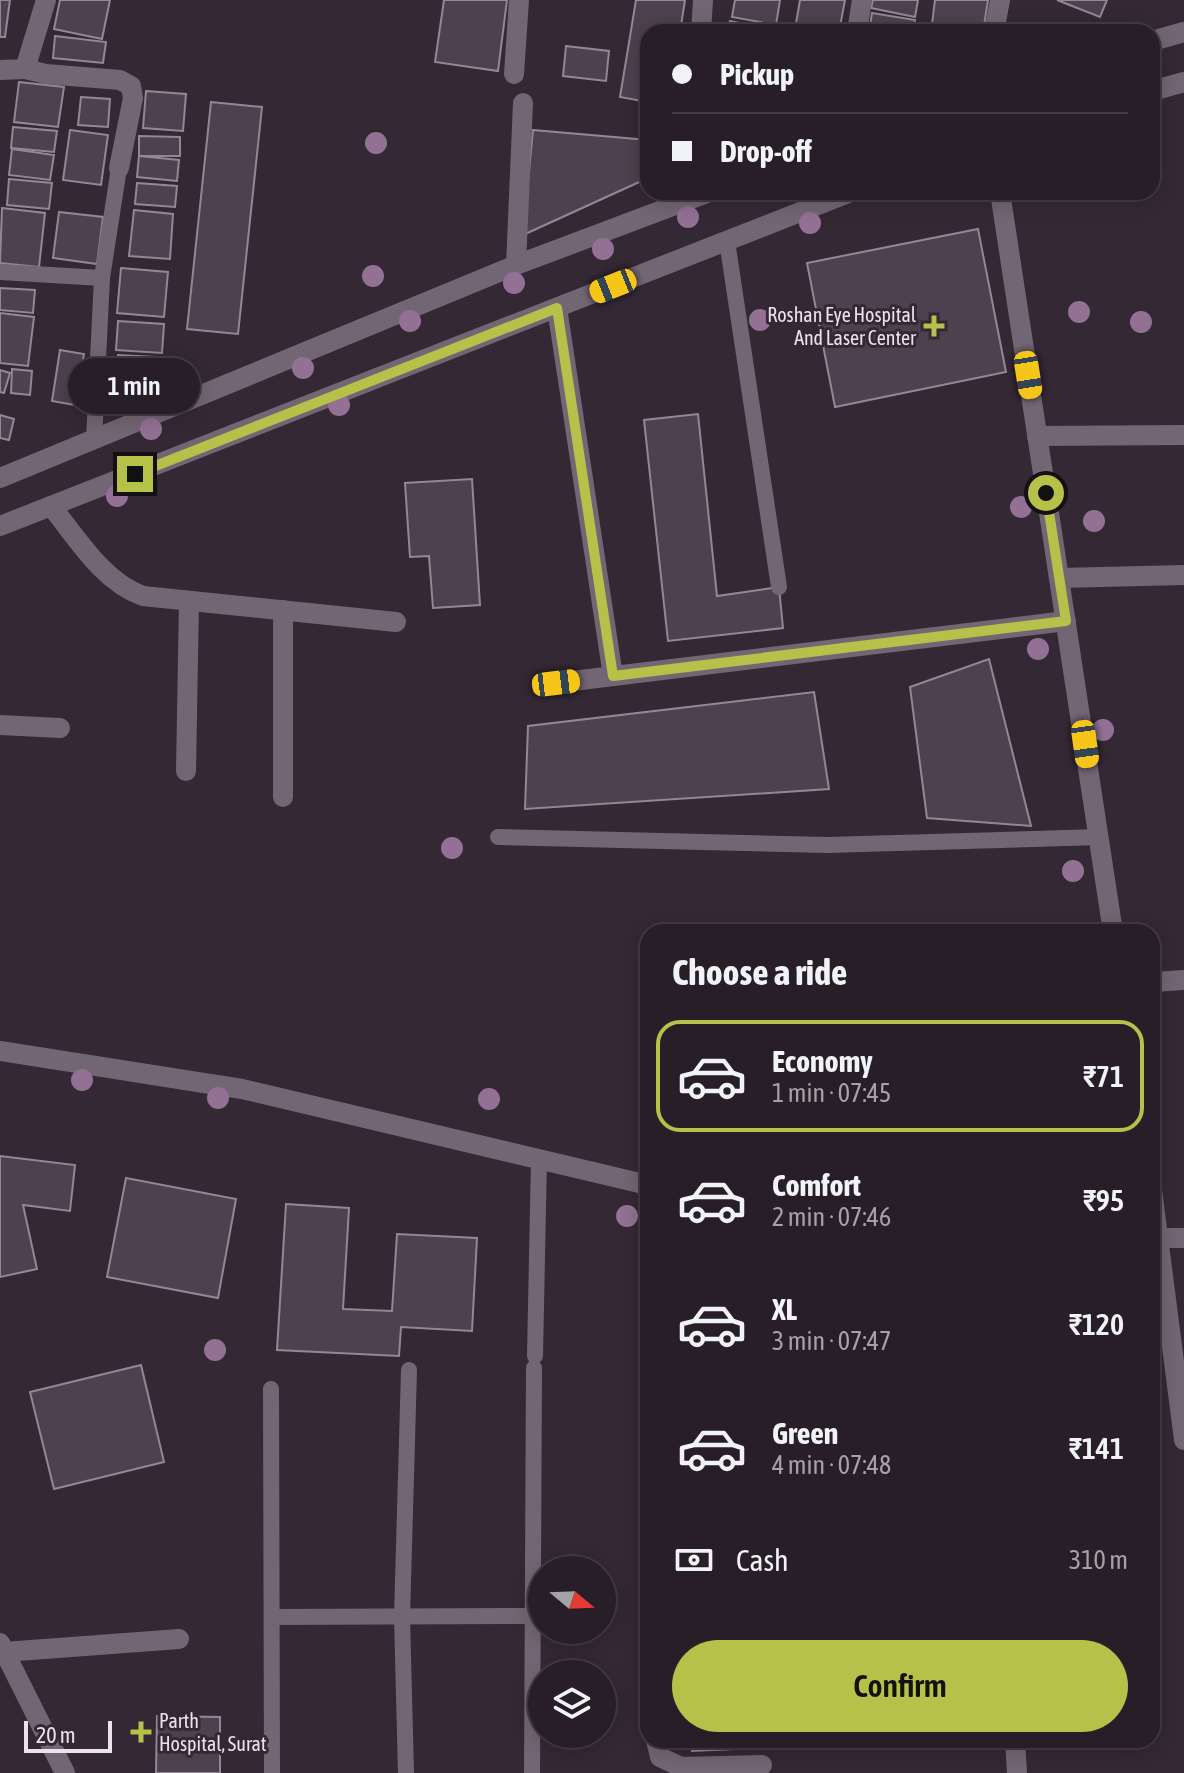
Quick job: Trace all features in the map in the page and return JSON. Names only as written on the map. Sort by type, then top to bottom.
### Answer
[{"type":"street","points":[[25,69],[46,0]]},
{"type":"street","points":[[514,74],[519,0]]},
{"type":"street","points":[[702,24],[703,0]]},
{"type":"street","points":[[858,24],[862,0]]},
{"type":"street","points":[[996,24],[1000,0]]},
{"type":"street","points":[[1160,39],[1184,32]]},
{"type":"street","points":[[0,70],[25,69],[46,74],[120,80],[131,86],[133,98],[119,168]]},
{"type":"street","points":[[1160,89],[1184,82]]},
{"type":"street","points":[[516,265],[523,103]]},
{"type":"street","points":[[0,478],[516,265],[684,200]]},
{"type":"street","points":[[0,526],[831,200]]},
{"type":"street","points":[[1001,200],[1112,924]]},
{"type":"street","points":[[557,308],[613,676]]},
{"type":"street","points":[[1037,436],[1184,435]]},
{"type":"street","points":[[51,506],[111,578],[127,590],[189,601],[396,622]]},
{"type":"street","points":[[1059,578],[1184,575]]},
{"type":"street","points":[[186,771],[189,601]]},
{"type":"street","points":[[283,610],[283,797]]},
{"type":"street","points":[[556,683],[1066,621]]},
{"type":"street","points":[[0,725],[60,728]]},
{"type":"street","points":[[1160,982],[1184,980]]},
{"type":"street","points":[[0,1051],[242,1089],[640,1183]]},
{"type":"street","points":[[1160,1238],[1184,1238]]},
{"type":"street","points":[[1160,1254],[1184,1440]]},
{"type":"street","points":[[65,1773],[2,1648],[179,1639]]},
{"type":"street","points":[[658,1748],[660,1757],[681,1767],[762,1765]]},
{"type":"street","points":[[1015,1748],[1017,1773]]},
{"type":"lane","points":[[94,440],[102,278],[119,168]]},
{"type":"lane","points":[[727,241],[779,587]]},
{"type":"lane","points":[[0,272],[102,278]]},
{"type":"lane","points":[[498,837],[828,845],[1099,837]]},
{"type":"lane","points":[[534,1556],[539,1159]]},
{"type":"lane","points":[[406,1773],[402,1617],[409,1370]]},
{"type":"lane","points":[[271,1389],[272,1773]]},
{"type":"lane","points":[[272,1617],[528,1616]]},
{"type":"lane","points":[[532,1773],[534,1644]]},
{"type":"building","points":[[0,0],[10,0],[5,37],[0,37]]},
{"type":"building","points":[[60,0],[110,0],[102,39],[54,29]]},
{"type":"building","points":[[444,0],[507,0],[498,71],[435,62]]},
{"type":"building","points":[[636,0],[685,0],[681,24],[640,24],[640,101],[620,97]]},
{"type":"building","points":[[735,0],[780,0],[776,24],[732,17]]},
{"type":"building","points":[[800,0],[845,0],[840,24],[796,24]]},
{"type":"building","points":[[873,0],[918,0],[915,17],[871,8]]},
{"type":"building","points":[[935,0],[988,0],[984,24],[932,24]]},
{"type":"building","points":[[1057,0],[1107,0],[1100,17]]},
{"type":"building","points":[[872,13],[915,20],[914,24],[870,24]]},
{"type":"building","points":[[55,36],[106,42],[103,63],[53,58]]},
{"type":"building","points":[[566,46],[609,51],[606,81],[563,76]]},
{"type":"building","points":[[19,82],[64,87],[58,127],[14,122]]},
{"type":"building","points":[[146,91],[186,94],[183,131],[143,128]]},
{"type":"building","points":[[81,97],[110,99],[108,127],[78,125]]},
{"type":"building","points":[[211,102],[262,107],[238,334],[187,329]]},
{"type":"building","points":[[13,127],[57,131],[54,152],[11,148]]},
{"type":"building","points":[[70,130],[108,135],[101,185],[63,180]]},
{"type":"building","points":[[533,130],[640,139],[640,182],[523,235]]},
{"type":"building","points":[[139,136],[180,137],[180,156],[139,156]]},
{"type":"building","points":[[12,149],[54,155],[50,180],[9,175]]},
{"type":"building","points":[[139,156],[179,160],[177,181],[137,177]]},
{"type":"building","points":[[9,179],[52,183],[49,209],[7,205]]},
{"type":"building","points":[[137,183],[177,186],[175,207],[135,204]]},
{"type":"building","points":[[2,208],[45,213],[39,267],[0,263]]},
{"type":"building","points":[[134,210],[173,214],[170,259],[129,256]]},
{"type":"building","points":[[59,212],[103,217],[97,264],[53,258]]},
{"type":"building","points":[[978,229],[1006,372],[835,407],[807,263]]},
{"type":"building","points":[[121,268],[168,272],[164,317],[117,313]]},
{"type":"building","points":[[0,288],[35,290],[33,313],[0,310]]},
{"type":"building","points":[[0,313],[34,317],[28,366],[0,363]]},
{"type":"building","points":[[118,321],[164,324],[162,353],[116,350]]},
{"type":"building","points":[[60,350],[84,354],[75,405],[52,401]]},
{"type":"building","points":[[118,355],[156,357],[155,375],[118,373]]},
{"type":"building","points":[[12,369],[32,371],[30,395],[11,393]]},
{"type":"building","points":[[0,370],[10,373],[4,393],[0,392]]},
{"type":"building","points":[[698,414],[717,596],[779,587],[783,628],[668,641],[644,420]]},
{"type":"building","points":[[0,415],[14,419],[9,440],[0,438]]},
{"type":"building","points":[[472,479],[480,605],[433,608],[429,556],[410,557],[405,483]]},
{"type":"building","points":[[989,659],[1031,826],[927,818],[910,687]]},
{"type":"building","points":[[814,692],[829,789],[525,809],[528,726]]},
{"type":"building","points":[[0,1156],[75,1165],[70,1211],[23,1205],[37,1269],[0,1277]]},
{"type":"building","points":[[126,1178],[236,1199],[218,1298],[107,1277]]},
{"type":"building","points":[[286,1204],[349,1208],[343,1309],[392,1311],[397,1234],[477,1238],[472,1331],[401,1327],[399,1356],[277,1350]]},
{"type":"building","points":[[141,1365],[164,1462],[54,1489],[30,1392]]},
{"type":"building","points":[[157,1716],[220,1717],[220,1773],[156,1773]]},
{"type":"building","points":[[692,1748],[759,1748],[692,1751]]},
{"type":"place","name":"Roshan Eye Hospital And Laser Center","points":[[934,326]]},
{"type":"place","name":"Parth Hospital, Surat","points":[[141,1732]]},
{"type":"route","points":[[135,474],[557,308],[613,676],[1066,621],[1046,493]]}]
